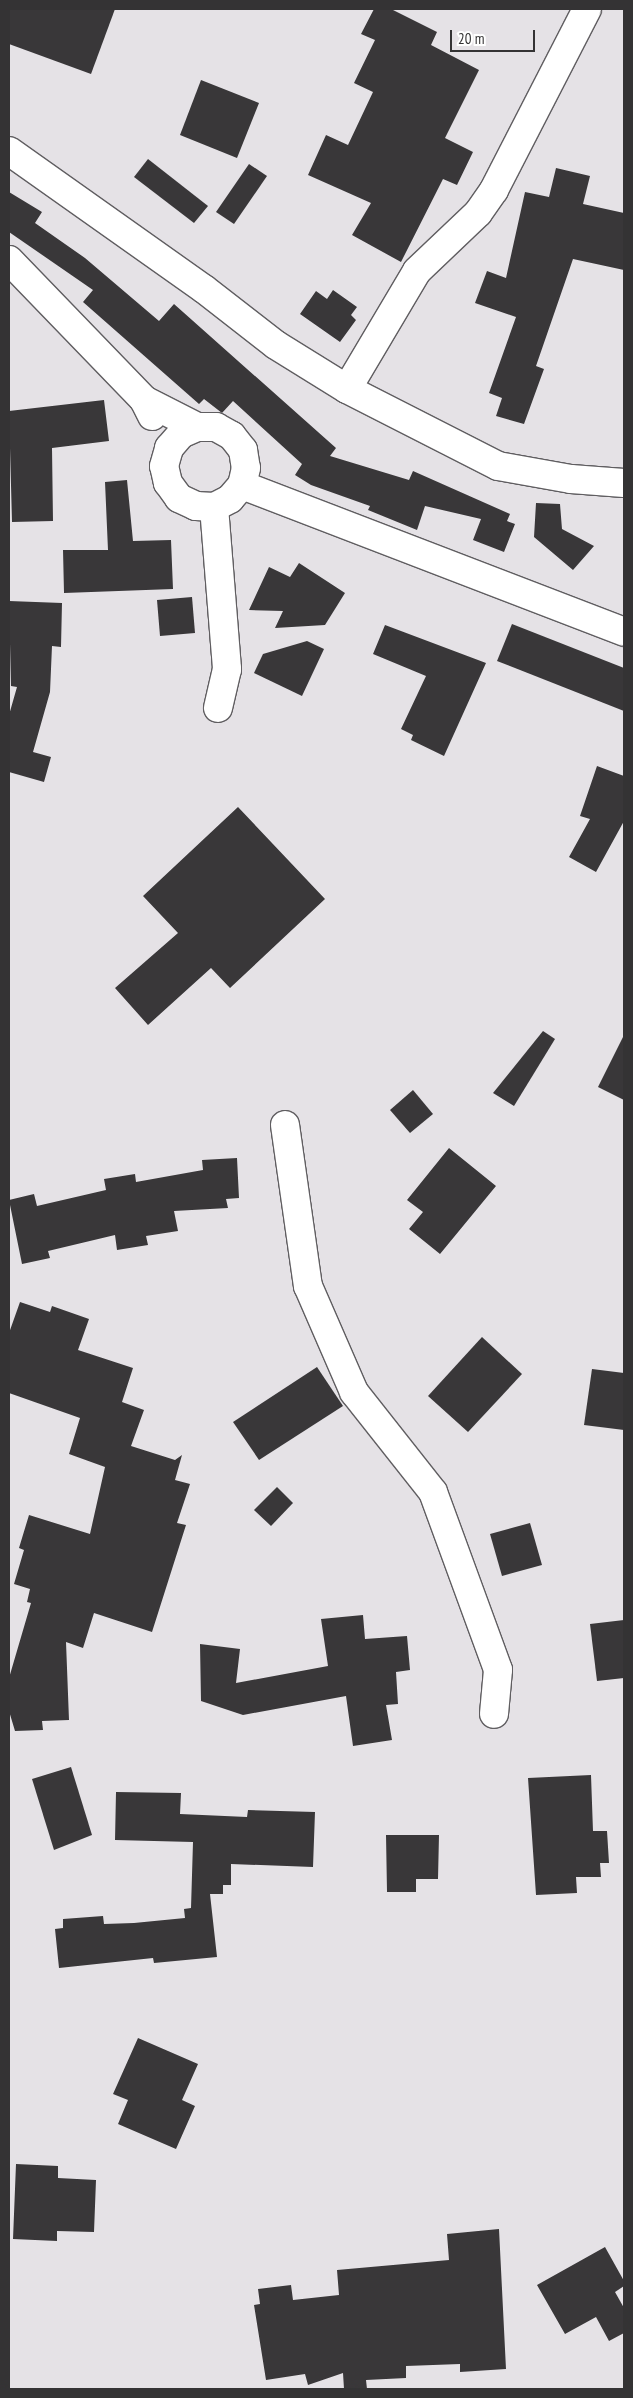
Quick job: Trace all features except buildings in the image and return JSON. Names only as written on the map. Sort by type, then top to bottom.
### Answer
[{"type":"street","points":[[347,389],[417,271],[478,214],[494,190],[587,9]]},
{"type":"street","points":[[9,151],[204,289],[276,345],[347,389],[498,466],[571,480],[624,483]]},
{"type":"street","points":[[9,260],[144,400],[169,448]]},
{"type":"street","points":[[144,400],[197,427]]},
{"type":"street","points":[[197,427],[216,427],[232,436],[243,450],[246,468],[242,486],[230,499],[214,507],[196,506],[179,498],[168,483],[164,466],[169,448],[181,434],[197,427]]},
{"type":"street","points":[[242,486],[624,632]]},
{"type":"street","points":[[214,507],[227,669],[218,708]]},
{"type":"street","points":[[286,1125],[308,1286],[354,1392],[433,1492],[498,1670],[494,1714]]}]
